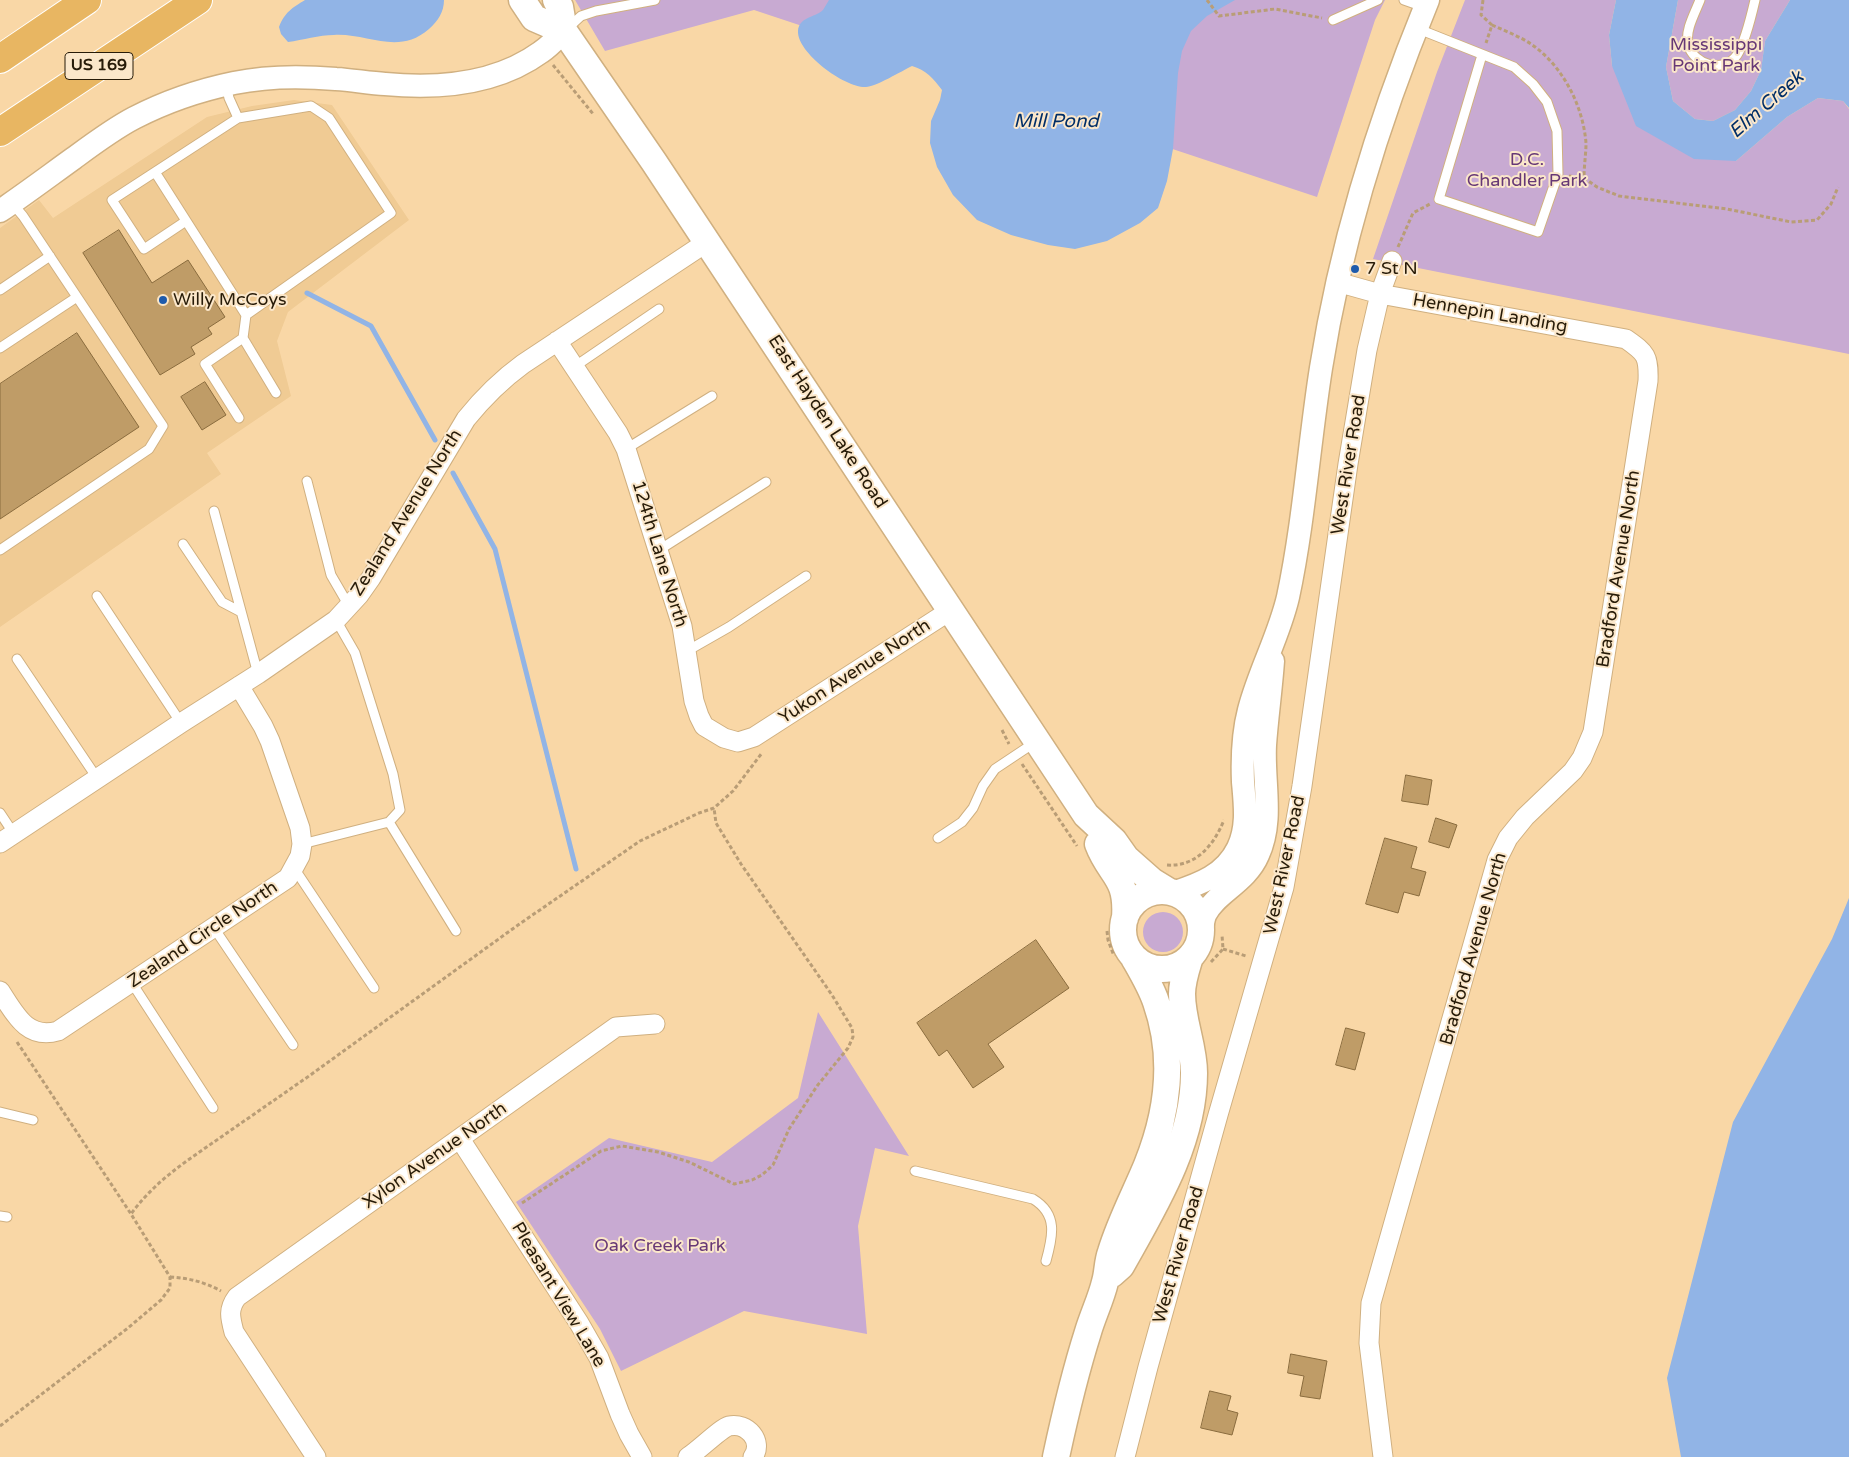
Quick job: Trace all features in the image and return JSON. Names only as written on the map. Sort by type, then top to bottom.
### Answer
[{"type":"highway","points":[[0,60],[87,0]]},
{"type":"highway","name":"US 169","points":[[0,132],[198,0]]},
{"type":"main road","points":[[522,0],[534,18],[564,31]]},
{"type":"main road","name":"East Hayden Lake Road","points":[[556,0],[560,7],[564,31],[707,242],[1086,815],[1101,851],[1115,872],[1124,891],[1126,904],[1116,920],[1123,928],[1127,947],[1125,958]]},
{"type":"main road","name":"East Hayden Lake Road","points":[[1086,815],[1114,842],[1126,858],[1152,881],[1182,897],[1192,906],[1198,917],[1212,932]]},
{"type":"main road","points":[[1116,920],[1138,899],[1148,894],[1159,891],[1172,892]]},
{"type":"main road","name":"West River Road","points":[[1106,1280],[1121,1266],[1156,1202],[1176,1160],[1184,1136],[1192,1096],[1194,1074],[1193,1054],[1182,996],[1184,975],[1198,963],[1198,948],[1212,932]]},
{"type":"main road","points":[[1125,958],[1163,969],[1198,963]]},
{"type":"main road","name":"West River Road","points":[[1056,1457],[1080,1359],[1106,1280],[1106,1265],[1159,1134],[1165,1109],[1167,1080],[1166,1049],[1161,1020],[1156,1002],[1125,958]]},
{"type":"street","name":"West River Road","points":[[1172,892],[1208,880],[1218,874],[1228,864],[1243,837],[1246,815],[1243,781],[1244,741],[1248,714],[1257,684],[1275,643],[1287,600],[1295,557],[1321,368],[1342,256],[1364,178],[1416,28],[1419,2]]},
{"type":"street","points":[[6,207],[133,118],[166,103],[226,85],[262,79],[296,77],[336,78],[412,86],[450,84],[490,76],[515,66],[542,51],[564,31]]},
{"type":"street","name":"Zealand Avenue North","points":[[7,839],[97,778],[258,674],[336,620],[371,578],[466,420],[481,400],[504,378],[556,341],[707,242]]},
{"type":"street","name":"West River Road","points":[[1125,1457],[1218,1115],[1284,887],[1294,842],[1348,464],[1380,294],[1392,261]]},
{"type":"street","name":"Hennepin Landing","points":[[1337,282],[1380,294],[1626,339],[1641,350]]},
{"type":"street","name":"124th Lane North","points":[[556,341],[618,433],[626,450],[682,626],[698,716],[704,726],[724,738],[738,742],[759,734]]},
{"type":"street","name":"Bradford Avenue North","points":[[1383,1457],[1369,1343],[1372,1303],[1497,860],[1508,838],[1525,817],[1574,771],[1582,758],[1592,732],[1648,381],[1648,363],[1641,350]]},
{"type":"street","name":"Yukon Avenue North","points":[[759,734],[951,610]]},
{"type":"street","name":"West River Road","points":[[1212,932],[1205,915],[1210,907],[1244,878],[1252,867],[1266,829],[1268,815],[1265,745],[1275,643]]},
{"type":"street","name":"Zealand Circle North","points":[[0,991],[19,1019],[28,1027],[37,1032],[48,1034],[58,1031],[288,878],[300,856],[302,844],[300,828],[270,741],[239,686]]},
{"type":"street","name":"Xylon Avenue North","points":[[237,1296],[616,1027],[655,1024]]},
{"type":"street","name":"Pleasant View Lane","points":[[460,1139],[579,1323],[599,1358],[620,1414],[642,1457]]},
{"type":"street","points":[[237,1296],[231,1305],[229,1314],[234,1332],[316,1457]]},
{"type":"street","points":[[688,1457],[726,1426],[738,1425],[750,1431],[757,1441],[757,1451],[753,1457]]},
{"type":"lane","points":[[564,31],[581,16],[596,11],[655,0]]},
{"type":"lane","points":[[1333,20],[1378,0]]},
{"type":"lane","points":[[1700,0],[1690,26],[1688,43],[1693,56],[1703,64],[1716,66],[1728,62],[1737,56],[1752,16],[1755,0]]},
{"type":"lane","points":[[1416,28],[1514,67],[1547,102],[1557,131],[1558,174],[1538,232],[1439,199],[1482,55]]},
{"type":"lane","points":[[226,85],[229,98],[238,118]]},
{"type":"lane","points":[[186,221],[144,249],[112,200],[238,118],[311,106],[329,118],[391,213],[246,315]]},
{"type":"lane","points":[[155,172],[246,315],[243,338],[276,393]]},
{"type":"lane","points":[[0,550],[149,449],[163,426],[50,256],[6,207]]},
{"type":"lane","points":[[0,290],[50,256]]},
{"type":"lane","points":[[0,348],[77,297]]},
{"type":"lane","points":[[574,367],[659,309]]},
{"type":"lane","points":[[239,418],[205,364],[243,338]]},
{"type":"lane","points":[[626,450],[712,396]]},
{"type":"lane","points":[[308,481],[331,575],[348,606]]},
{"type":"lane","points":[[659,550],[766,482]]},
{"type":"lane","points":[[214,511],[258,674]]},
{"type":"lane","points":[[183,544],[222,602],[241,612]]},
{"type":"lane","points":[[687,651],[728,627],[806,576]]},
{"type":"lane","points":[[97,596],[181,723]]},
{"type":"lane","points":[[302,844],[389,822],[400,810],[393,774],[354,653],[336,620]]},
{"type":"lane","points":[[17,659],[97,778]]},
{"type":"lane","points":[[938,838],[962,822],[973,808],[983,786],[994,769],[1036,741]]},
{"type":"lane","points":[[0,813],[7,839]]},
{"type":"lane","points":[[389,822],[456,931]]},
{"type":"lane","points":[[294,868],[374,988]]},
{"type":"lane","points":[[214,928],[293,1046]]},
{"type":"lane","points":[[132,983],[213,1108]]},
{"type":"lane","points":[[0,1112],[33,1120]]},
{"type":"lane","points":[[915,1171],[1033,1199],[1042,1205],[1049,1213],[1051,1227],[1051,1244],[1046,1261]]},
{"type":"path","points":[[1206,0],[1219,16],[1275,9],[1333,20]]},
{"type":"path","points":[[1483,0],[1481,15],[1492,25],[1530,43],[1546,56],[1565,79],[1576,101],[1586,142],[1584,178],[1597,186],[1620,196],[1727,209],[1791,222],[1817,220],[1832,204],[1838,187]]},
{"type":"path","points":[[1482,55],[1492,25]]},
{"type":"path","points":[[1392,261],[1413,213],[1439,199]]},
{"type":"path","points":[[131,1214],[143,1198],[159,1182],[188,1160],[318,1070],[518,925],[640,840],[714,808],[733,790],[764,751],[759,734]]},
{"type":"path","points":[[1024,768],[1080,851]]},
{"type":"path","points":[[508,1213],[576,1166],[600,1151],[611,1147],[622,1146],[690,1162],[734,1184],[752,1180],[762,1175],[773,1165],[789,1129],[817,1086],[848,1048],[853,1037],[852,1028],[832,995],[742,864],[716,822],[714,808]]},
{"type":"path","points":[[1162,864],[1186,864],[1195,859]]},
{"type":"path","points":[[1116,920],[1108,940],[1125,958]]},
{"type":"path","points":[[1212,932],[1222,949],[1263,962]]},
{"type":"path","points":[[1198,963],[1222,949]]},
{"type":"path","points":[[0,1426],[128,1328],[161,1300],[170,1288],[170,1277],[112,1183],[13,1036]]},
{"type":"path","points":[[170,1277],[189,1278],[200,1281],[226,1294],[237,1296]]},
{"type":"shaded area","points":[[294,100],[332,105],[409,220],[288,312],[277,341],[291,396],[207,453],[221,474],[0,627],[0,228],[39,200],[53,218],[207,117],[252,106]]},
{"type":"green space","points":[[575,0],[1385,0],[1375,20],[1317,197],[754,10],[605,51]]},
{"type":"green space","name":"D.C. Chandler Park","points":[[1465,0],[1616,0],[1609,35],[1612,66],[1736,161],[1787,117],[1818,98],[1843,101],[1849,109],[1849,354],[1373,259],[1437,72]]},
{"type":"green space","name":"Mississippi Point Park","points":[[1678,0],[1790,0],[1765,41],[1761,70],[1751,91],[1735,110],[1713,121],[1695,119],[1673,101],[1666,67]]},
{"type":"green space","points":[[1167,912],[1174,915],[1180,921],[1183,932],[1182,940],[1174,949],[1167,952],[1159,952],[1152,949],[1144,940],[1143,928],[1146,921],[1155,913]]},
{"type":"green space","name":"Oak Creek Park","points":[[818,1012],[909,1156],[875,1148],[858,1226],[867,1334],[744,1311],[621,1371],[600,1329],[516,1202],[609,1138],[712,1162],[798,1098]]},
{"type":"water","points":[[305,0],[444,0],[444,4],[438,19],[429,29],[417,37],[406,41],[394,42],[347,35],[334,35],[288,42],[281,34],[279,27],[289,11]]},
{"type":"water","name":"Mill Pond","points":[[829,0],[1235,0],[1207,16],[1191,31],[1182,51],[1178,73],[1173,149],[1167,181],[1158,208],[1140,223],[1107,241],[1075,249],[1048,245],[1011,235],[977,220],[953,195],[937,167],[930,143],[931,121],[942,90],[925,72],[912,66],[882,82],[866,87],[857,86],[835,76],[814,59],[800,40],[799,26],[804,20],[823,10]]},
{"type":"water","name":"Elm Creek","points":[[1616,0],[1678,0],[1666,67],[1673,101],[1695,119],[1713,121],[1735,110],[1751,91],[1761,70],[1765,41],[1790,0],[1849,0],[1849,108],[1843,101],[1818,98],[1787,117],[1736,161],[1694,159],[1636,126],[1612,66],[1609,35]]},
{"type":"water","points":[[1849,898],[1849,1457],[1681,1457],[1667,1378],[1733,1122],[1832,939]]},
{"type":"building","name":"Willy McCoys","points":[[119,230],[152,283],[188,260],[225,317],[208,328],[212,334],[191,347],[195,354],[160,375],[83,253]]},
{"type":"building","points":[[77,333],[139,427],[0,519],[0,384]]},
{"type":"building","points":[[205,382],[226,415],[202,430],[181,397]]},
{"type":"building","points":[[1406,775],[1432,780],[1428,805],[1402,801]]},
{"type":"building","points":[[1436,818],[1457,825],[1449,848],[1429,842]]},
{"type":"building","points":[[1385,838],[1417,847],[1411,868],[1426,872],[1419,896],[1404,892],[1398,913],[1366,904]]},
{"type":"building","points":[[1036,940],[1069,988],[988,1044],[1004,1067],[973,1088],[947,1050],[939,1056],[917,1023]]},
{"type":"building","points":[[1346,1028],[1365,1033],[1355,1070],[1336,1065]]},
{"type":"building","points":[[1291,1354],[1327,1361],[1320,1399],[1300,1396],[1304,1376],[1288,1373]]},
{"type":"building","points":[[1210,1391],[1231,1396],[1227,1410],[1238,1413],[1232,1435],[1201,1428]]},
{"type":"waterway","points":[[307,293],[371,326],[435,440]]},
{"type":"waterway","points":[[453,473],[495,549],[576,869]]},
{"type":"place","name":"7 St N","points":[[1355,269]]},
{"type":"place","name":"Willy McCoys","points":[[163,300]]}]
